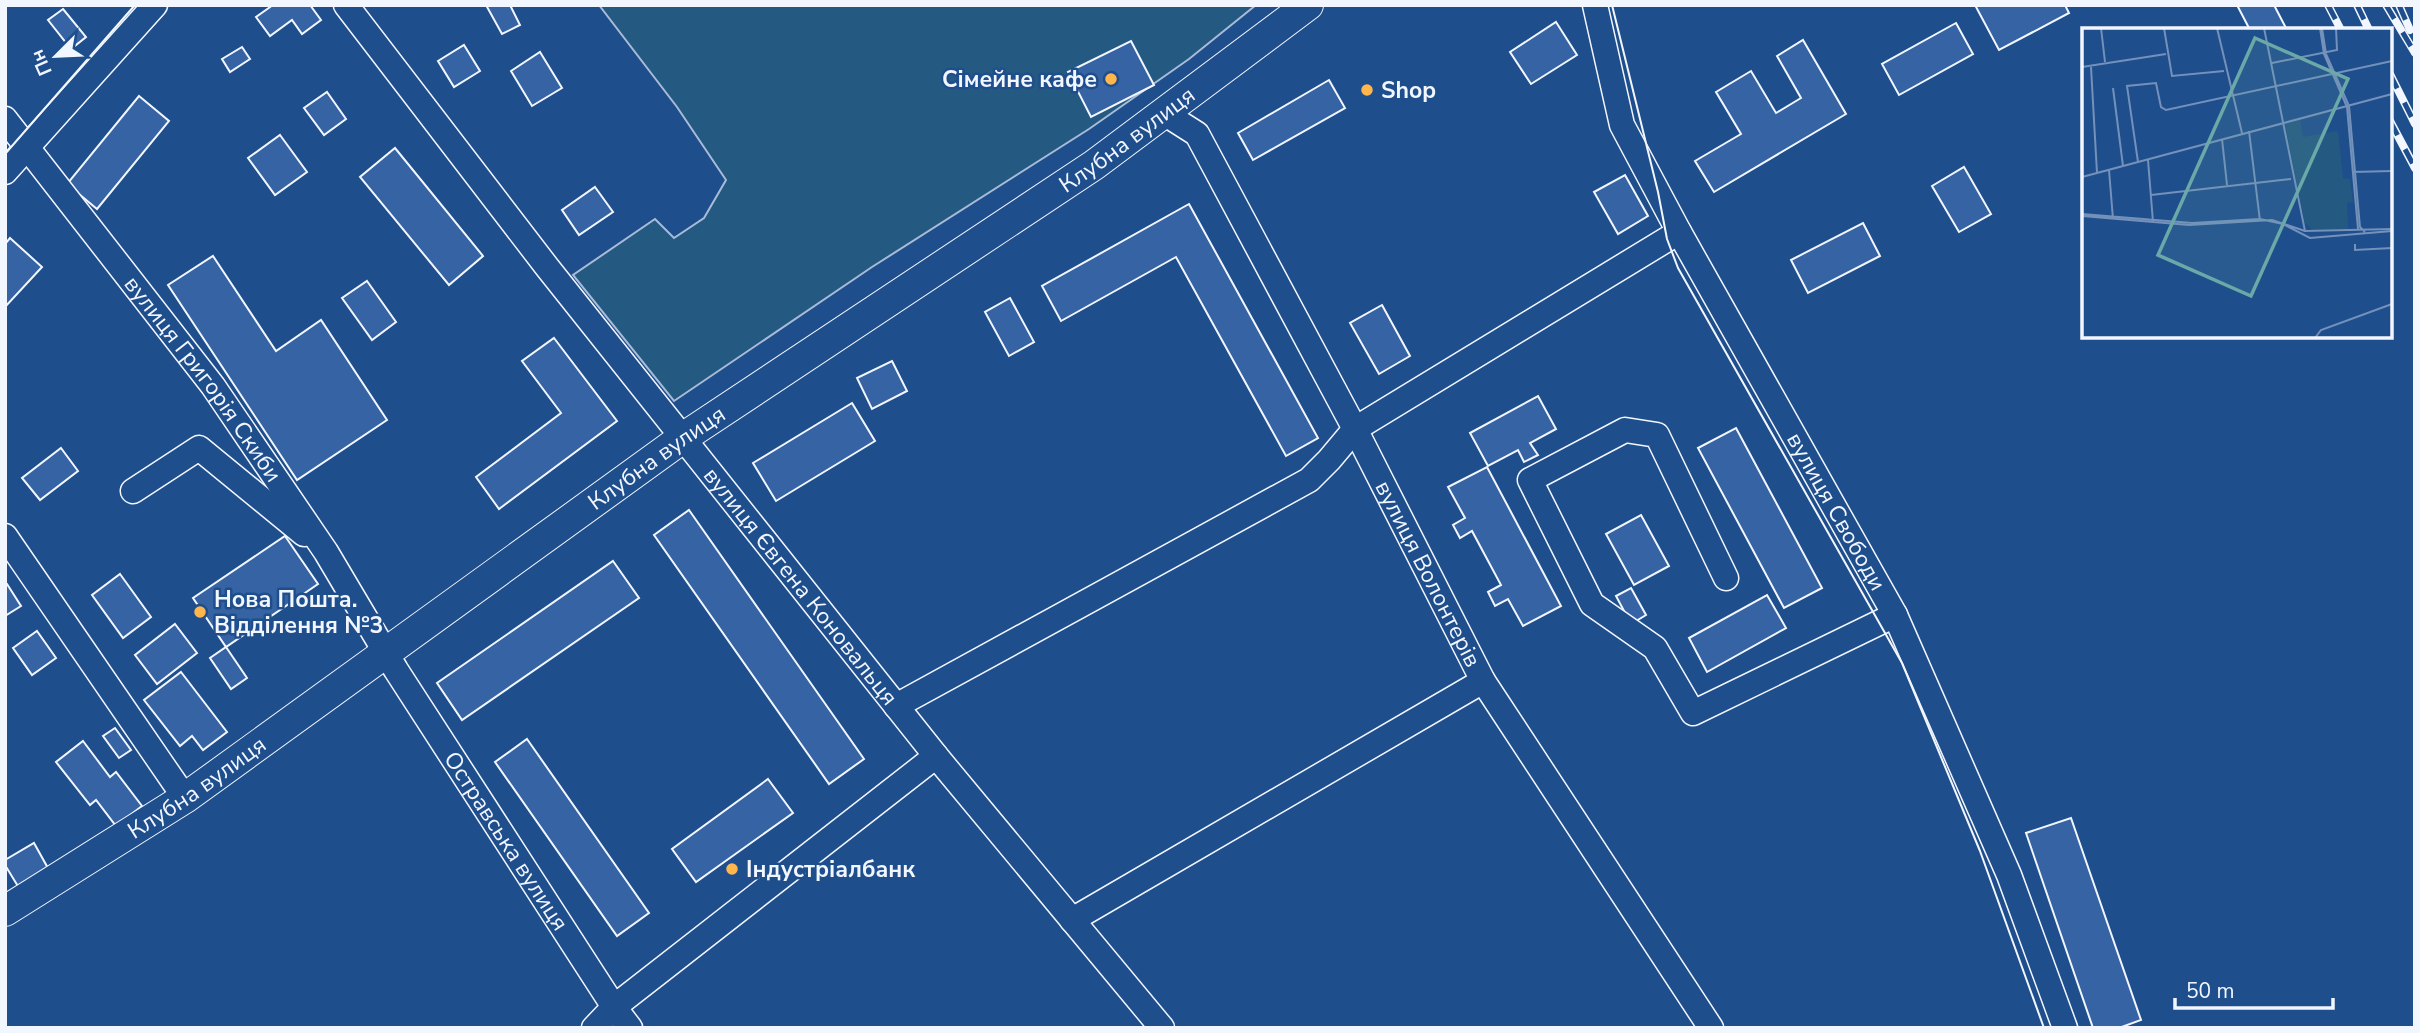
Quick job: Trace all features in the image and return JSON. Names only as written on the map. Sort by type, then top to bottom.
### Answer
[{"type":"main road","name":"Клубна вулиця","points":[[5,911],[185,798],[684,438],[1094,165],[1308,5]]},
{"type":"street","points":[[5,172],[155,5]]},
{"type":"street","name":"вулиця Євгена Коновальця","points":[[346,5],[547,267],[896,706],[1162,1028]]},
{"type":"street","name":"вулиця Свободи","points":[[1595,5],[1622,125],[1679,232],[1895,615],[2009,875],[2065,1028]]},
{"type":"street","name":"вулиця Волонтерів","points":[[1164,113],[1197,134],[1355,429],[1483,681],[1711,1028]]},
{"type":"street","name":"вулиця Григорія Скиби","points":[[5,119],[213,386],[326,552],[385,653]]},
{"type":"street","points":[[896,706],[1309,480],[1355,429],[1679,232]]},
{"type":"street","points":[[1726,578],[1657,435],[1625,430],[1530,480],[1592,604],[1655,648],[1693,713],[1895,615]]},
{"type":"street","points":[[133,491],[199,448],[326,552]]},
{"type":"street","points":[[5,536],[185,798]]},
{"type":"street","name":"Остравська вулиця","points":[[385,653],[630,1028]]},
{"type":"street","points":[[1072,920],[1483,681]]},
{"type":"street","points":[[594,1028],[614,1007],[936,756]]},
{"type":"shaded area","points":[[599,5],[1256,5],[1189,59],[1089,129],[872,267],[674,401],[573,275],[655,219],[674,238],[704,218],[726,180],[677,107]]},
{"type":"building","points":[[273,5],[310,5],[321,20],[302,34],[292,20],[270,36],[256,17]]},
{"type":"building","points":[[486,5],[510,5],[520,25],[502,34]]},
{"type":"building","points":[[1975,5],[2065,5],[2069,13],[1999,50]]},
{"type":"building","points":[[2237,5],[2274,5],[2286,28],[2249,28]]},
{"type":"building","points":[[63,9],[86,37],[71,49],[48,20]]},
{"type":"building","points":[[1556,22],[1577,55],[1531,84],[1510,52]]},
{"type":"building","points":[[1956,23],[1973,54],[1899,95],[1882,64]]},
{"type":"building","points":[[1803,40],[1846,114],[1714,192],[1695,161],[1741,134],[1716,92],[1751,71],[1776,113],[1801,98],[1777,56]]},
{"type":"building","name":"Сімейне кафе","points":[[1131,41],[1154,85],[1091,117],[1068,72]]},
{"type":"building","points":[[464,45],[480,71],[454,87],[438,61]]},
{"type":"building","points":[[242,47],[250,59],[230,72],[222,59]]},
{"type":"building","points":[[540,52],[562,88],[532,106],[511,71]]},
{"type":"building","points":[[1329,80],[1345,108],[1253,160],[1238,133]]},
{"type":"building","points":[[327,92],[346,119],[324,135],[304,108]]},
{"type":"building","points":[[139,96],[169,121],[97,209],[67,184]]},
{"type":"building","points":[[280,135],[307,172],[275,195],[248,158]]},
{"type":"building","points":[[395,148],[483,256],[449,285],[360,177]]},
{"type":"building","points":[[1964,167],[1991,214],[1959,232],[1932,186]]},
{"type":"building","points":[[1625,175],[1648,216],[1618,234],[1594,192]]},
{"type":"building","points":[[595,187],[613,212],[579,235],[562,210]]},
{"type":"building","points":[[1189,204],[1318,438],[1286,456],[1176,257],[1061,321],[1042,286]]},
{"type":"building","points":[[1863,223],[1880,256],[1808,293],[1791,260]]},
{"type":"building","points":[[10,238],[42,267],[5,307],[5,244]]},
{"type":"building","points":[[213,256],[276,351],[321,320],[387,420],[297,480],[168,285]]},
{"type":"building","points":[[367,281],[396,322],[372,340],[342,298]]},
{"type":"building","points":[[1010,298],[1034,342],[1009,356],[985,312]]},
{"type":"building","points":[[1382,305],[1410,356],[1379,374],[1350,323]]},
{"type":"building","points":[[554,338],[617,421],[499,509],[476,477],[561,413],[522,361]]},
{"type":"building","points":[[892,361],[907,391],[872,409],[857,378]]},
{"type":"building","points":[[1538,396],[1556,429],[1530,443],[1538,455],[1524,462],[1518,450],[1488,466],[1470,433]]},
{"type":"building","points":[[852,403],[875,441],[776,501],[753,463]]},
{"type":"building","points":[[1736,428],[1822,588],[1784,608],[1698,448]]},
{"type":"building","points":[[61,448],[78,471],[40,500],[22,478]]},
{"type":"building","points":[[1487,467],[1561,606],[1523,626],[1508,599],[1495,606],[1488,592],[1501,585],[1472,531],[1460,538],[1453,525],[1465,518],[1448,487]]},
{"type":"building","points":[[689,510],[864,759],[829,784],[654,535]]},
{"type":"building","points":[[1641,515],[1669,566],[1634,585],[1606,534]]},
{"type":"building","points":[[285,536],[318,584],[226,647],[193,598]]},
{"type":"building","points":[[613,561],[639,598],[462,720],[437,683]]},
{"type":"building","points":[[120,574],[151,617],[123,638],[92,595]]},
{"type":"building","points":[[7,584],[21,606],[5,616],[5,585]]},
{"type":"building","points":[[1631,588],[1646,615],[1631,624],[1616,596]]},
{"type":"building","points":[[1767,595],[1786,628],[1707,672],[1689,638]]},
{"type":"building","points":[[175,624],[197,653],[157,684],[135,655]]},
{"type":"building","points":[[37,631],[56,658],[32,675],[13,648]]},
{"type":"building","points":[[226,647],[247,678],[231,689],[210,658]]},
{"type":"building","points":[[181,672],[227,732],[203,750],[192,736],[180,746],[144,700]]},
{"type":"building","points":[[115,728],[131,750],[119,758],[103,736]]},
{"type":"building","points":[[527,739],[649,913],[617,936],[495,762]]},
{"type":"building","points":[[83,741],[110,777],[116,772],[142,806],[116,826],[96,800],[90,805],[56,762]]},
{"type":"building","points":[[768,779],[793,813],[696,882],[672,849]]},
{"type":"building","points":[[2071,818],[2141,1020],[2119,1028],[2093,1028],[2026,833]]},
{"type":"building","points":[[34,843],[49,870],[19,888],[5,865],[5,860]]},
{"type":"tram line","points":[[5,154],[135,5]]},
{"type":"tram line","points":[[1612,5],[1667,239],[1678,268],[1902,663],[1980,851],[2044,1028]]},
{"type":"railway","points":[[2328,5],[2340,28]]},
{"type":"railway","points":[[2357,5],[2368,28]]},
{"type":"railway","points":[[2386,5],[2415,53]]},
{"type":"railway","points":[[2399,5],[2410,30]]},
{"type":"railway","points":[[2392,78],[2415,124]]},
{"type":"railway","points":[[2392,125],[2415,168]]},
{"type":"place","name":"Сімейне кафе","points":[[1111,79]]},
{"type":"place","name":"Shop","points":[[1367,90]]},
{"type":"place","name":"Нова Пошта. Відділення №3","points":[[200,612]]},
{"type":"place","name":"Індустріалбанк","points":[[732,869]]}]
